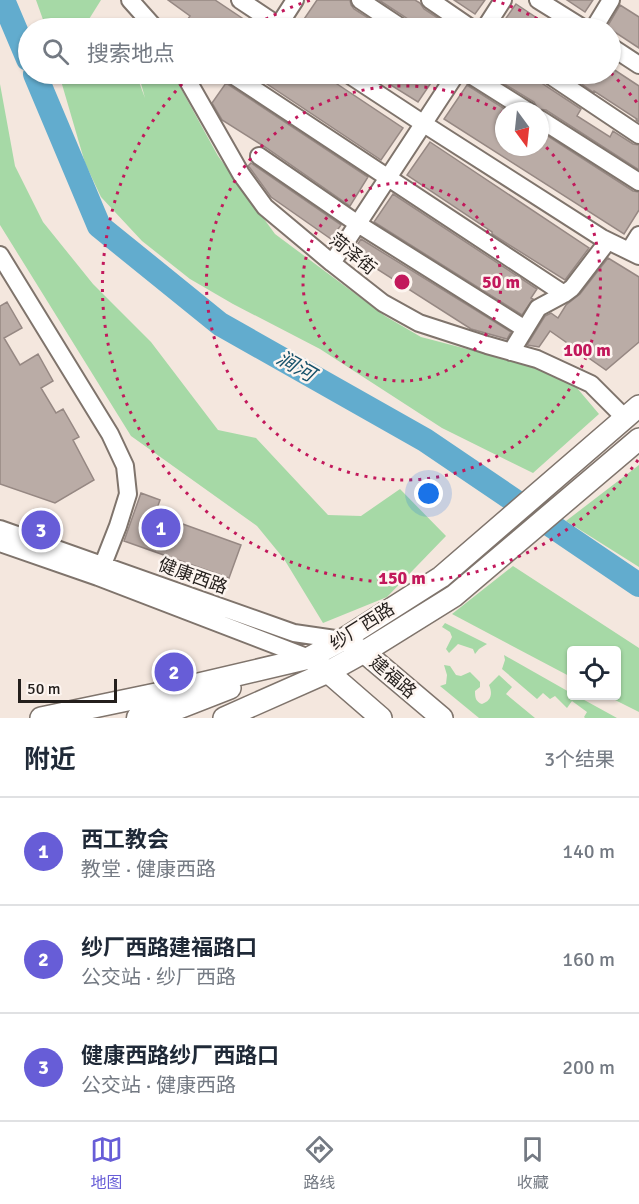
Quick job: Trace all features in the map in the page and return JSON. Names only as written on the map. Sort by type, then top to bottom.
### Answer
[{"type":"highway","points":[[139,718],[156,715]]},
{"type":"main road","name":"纱厂西路","points":[[41,718],[309,658],[342,640],[441,577],[627,416]]},
{"type":"main road","name":"纱厂西路","points":[[224,718],[328,672],[454,596],[635,442]]},
{"type":"main road","name":"建福路","points":[[342,640],[364,652],[442,718]]},
{"type":"main road","points":[[156,715],[309,658],[381,718]]},
{"type":"street","points":[[130,0],[146,18]]},
{"type":"street","points":[[240,0],[265,18]]},
{"type":"street","points":[[285,18],[295,0]]},
{"type":"street","points":[[360,0],[387,18]]},
{"type":"street","points":[[430,0],[456,18]]},
{"type":"street","points":[[491,18],[503,0]]},
{"type":"street","points":[[538,0],[567,18]]},
{"type":"street","points":[[600,18],[611,0]]},
{"type":"street","points":[[621,53],[639,65]]},
{"type":"street","name":"菏泽街","points":[[190,84],[241,174],[265,207],[383,303],[419,322],[537,359],[591,384],[627,416]]},
{"type":"street","points":[[252,84],[387,178],[564,294]]},
{"type":"street","points":[[363,84],[608,240],[634,254],[639,235]]},
{"type":"street","points":[[332,263],[450,84]]},
{"type":"street","points":[[485,84],[514,102]]},
{"type":"street","points":[[563,84],[639,135]]},
{"type":"street","points":[[549,125],[639,182]]},
{"type":"street","points":[[259,156],[358,224],[525,329]]},
{"type":"street","points":[[511,352],[538,308],[572,288],[608,240]]},
{"type":"street","points":[[0,255],[110,434],[125,466],[128,494],[101,571]]},
{"type":"street","name":"健康西路","points":[[0,529],[309,658]]},
{"type":"street","name":"健康西路","points":[[0,543],[101,571],[294,633],[342,640]]},
{"type":"green space","points":[[36,0],[101,0],[90,18],[42,18]]},
{"type":"green space","points":[[0,84],[15,166],[43,222],[93,284],[151,342],[218,430],[256,438],[328,515],[361,516],[400,489],[446,536],[387,597],[323,623],[284,559],[257,526],[131,436],[0,225]]},
{"type":"green space","points":[[62,84],[140,84],[145,98],[141,84],[178,84],[218,156],[275,234],[385,316],[421,337],[540,368],[577,388],[599,414],[533,473],[442,428],[320,349],[190,279],[142,241],[101,197],[85,163]]},
{"type":"green space","points":[[639,465],[639,567],[566,521]]},
{"type":"green space","points":[[513,566],[639,648],[639,712],[615,700],[621,700],[621,646],[567,646],[567,675],[452,614]]},
{"type":"green space","points":[[445,623],[487,644],[475,654],[473,649],[458,644],[449,653],[446,649],[452,637],[450,632],[442,627]]},
{"type":"green space","points":[[504,655],[567,691],[567,700],[584,700],[617,718],[585,718],[587,712],[572,701],[567,708],[555,696],[550,699],[543,693],[537,699],[502,669]]},
{"type":"green space","points":[[444,665],[450,666],[456,675],[461,676],[470,672],[480,682],[475,696],[482,704],[489,699],[491,694],[489,685],[499,675],[512,687],[506,694],[535,718],[479,718],[440,686],[446,684],[447,675]]},
{"type":"building","points":[[168,0],[215,0],[242,18],[189,18],[190,16]]},
{"type":"building","points":[[317,0],[350,0],[354,9],[368,18],[305,18]]},
{"type":"building","points":[[379,0],[415,0],[438,18],[406,18]]},
{"type":"building","points":[[454,0],[485,0],[475,14]]},
{"type":"building","points":[[567,0],[593,0],[585,12]]},
{"type":"building","points":[[516,4],[537,18],[506,18]]},
{"type":"building","points":[[620,5],[639,17],[639,48],[621,36],[621,18],[612,18]]},
{"type":"building","points":[[621,74],[639,86],[639,122],[637,119],[582,84],[621,84]]},
{"type":"building","points":[[228,84],[368,177],[350,206],[222,120],[212,103]]},
{"type":"building","points":[[267,84],[337,84],[403,128],[381,160]]},
{"type":"building","points":[[389,84],[430,84],[418,102]]},
{"type":"building","points":[[504,84],[543,84],[581,109],[577,116],[610,137],[613,131],[633,144],[639,145],[639,170],[549,112],[549,102],[534,102]]},
{"type":"building","points":[[467,85],[495,103],[495,152],[444,119]]},
{"type":"building","points":[[549,137],[633,191],[639,192],[639,210],[624,234],[502,156],[549,156]]},
{"type":"building","points":[[430,142],[589,248],[565,280],[492,234],[407,175]]},
{"type":"building","points":[[251,163],[341,225],[331,239],[271,197],[248,166]]},
{"type":"building","points":[[393,194],[537,289],[522,315],[374,222]]},
{"type":"building","points":[[361,239],[511,332],[507,339],[471,329],[352,253]]},
{"type":"building","points":[[608,258],[639,277],[639,342],[606,370],[550,331],[539,347],[527,345],[545,316],[551,313],[558,318],[566,305],[580,294]]},
{"type":"building","points":[[7,302],[22,328],[4,338],[20,365],[38,354],[53,381],[41,388],[56,413],[63,409],[79,437],[73,440],[94,480],[55,503],[0,484],[0,306]]},
{"type":"building","points":[[141,493],[160,500],[155,514],[241,545],[229,578],[124,541]]},
{"type":"waterway","name":"涧河","points":[[3,0],[18,35]]},
{"type":"waterway","name":"涧河","points":[[39,84],[99,226],[220,324],[425,440],[639,585]]},
{"type":"place","name":"西工教会","points":[[161,528]]},
{"type":"place","name":"健康西路纱厂西路口","points":[[41,530]]},
{"type":"place","name":"纱厂西路建福路口","points":[[174,672]]}]
